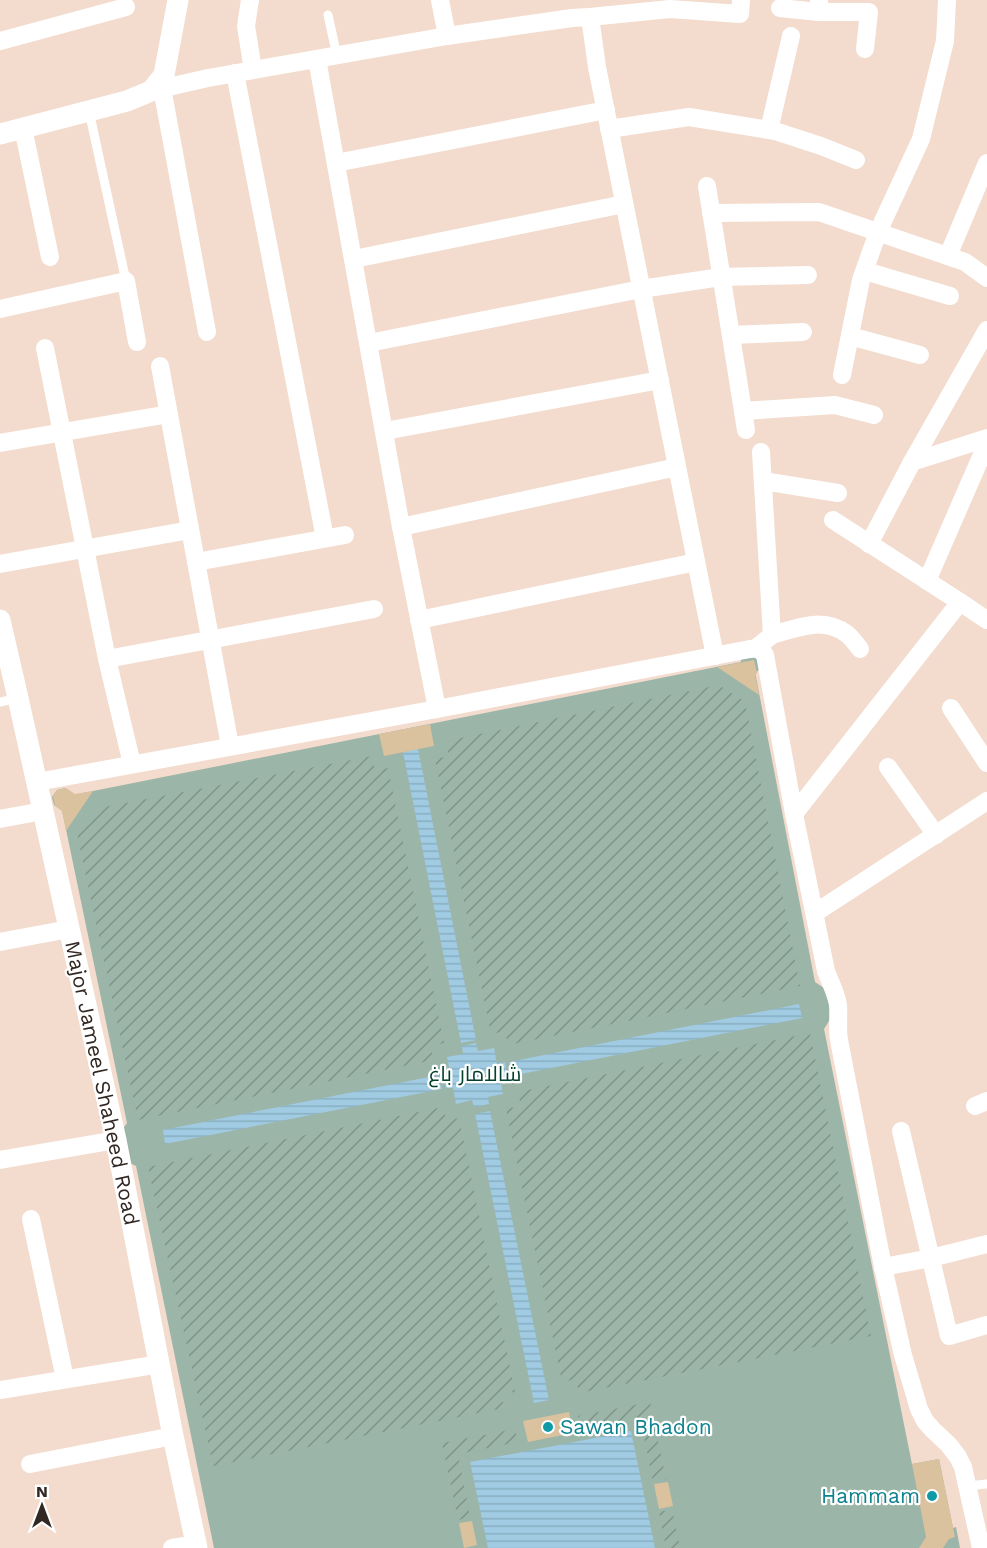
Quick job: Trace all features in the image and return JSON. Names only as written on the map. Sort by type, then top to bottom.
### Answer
[{"type":"street","points":[[178,0],[164,75],[157,90],[207,332]]},
{"type":"street","points":[[250,0],[246,26],[244,72],[325,538]]},
{"type":"street","points":[[440,0],[447,36]]},
{"type":"street","points":[[0,134],[127,101],[157,90],[244,72],[447,36],[572,18],[600,10],[670,9],[688,5],[740,14],[741,0]]},
{"type":"street","points":[[842,375],[861,280],[878,232],[921,139],[945,41],[947,0]]},
{"type":"street","points":[[780,8],[869,6],[865,49]]},
{"type":"street","points":[[0,41],[126,7]]},
{"type":"street","points":[[600,10],[597,67],[715,656]]},
{"type":"street","points":[[770,130],[791,36]]},
{"type":"street","points":[[317,59],[401,527],[437,709]]},
{"type":"street","points":[[336,163],[606,110]]},
{"type":"street","points":[[609,129],[689,117],[770,130],[856,160]]},
{"type":"street","points":[[23,128],[50,257]]},
{"type":"street","points":[[948,256],[987,163]]},
{"type":"street","points":[[707,186],[746,430]]},
{"type":"street","points":[[354,259],[624,204]]},
{"type":"street","points":[[711,213],[819,212],[965,262],[987,278]]},
{"type":"street","points":[[865,271],[950,297]]},
{"type":"street","points":[[369,343],[641,289],[722,277],[808,275]]},
{"type":"street","points":[[0,309],[126,280],[138,342]]},
{"type":"street","points":[[869,544],[912,462],[987,330]]},
{"type":"street","points":[[731,334],[803,332]]},
{"type":"street","points":[[850,336],[920,355]]},
{"type":"street","points":[[45,348],[107,659],[132,764]]},
{"type":"street","points":[[160,366],[230,746]]},
{"type":"street","points":[[384,431],[660,380]]},
{"type":"street","points":[[743,411],[835,405],[874,415]]},
{"type":"street","points":[[0,443],[169,414]]},
{"type":"street","points":[[912,462],[987,438]]},
{"type":"street","points":[[927,581],[987,443]]},
{"type":"street","points":[[762,452],[772,635]]},
{"type":"street","points":[[401,527],[677,467]]},
{"type":"street","points":[[763,481],[838,493]]},
{"type":"street","points":[[833,520],[987,620]]},
{"type":"street","points":[[0,564],[190,530]]},
{"type":"street","points":[[196,562],[345,535]]},
{"type":"street","points":[[419,620],[696,562]]},
{"type":"street","points":[[794,814],[960,602]]},
{"type":"street","points":[[107,659],[374,609]]},
{"type":"street","name":"Major Jameel Shaheed Road","points":[[0,620],[9,700],[37,782],[116,1140],[173,1436],[197,1546]]},
{"type":"street","points":[[37,782],[756,648],[772,635],[813,624],[823,624],[846,633],[860,649]]},
{"type":"street","points":[[756,648],[765,655],[826,971],[838,1006],[839,1040],[883,1267],[903,1355],[919,1409],[929,1426],[949,1445],[963,1467],[981,1548]]},
{"type":"street","points":[[951,708],[987,763]]},
{"type":"street","points":[[888,767],[936,835]]},
{"type":"street","points":[[815,913],[936,835],[985,810]]},
{"type":"street","points":[[0,819],[43,811]]},
{"type":"street","points":[[0,942],[69,929]]},
{"type":"street","points":[[901,1131],[949,1336],[987,1325]]},
{"type":"street","points":[[0,1160],[116,1140]]},
{"type":"street","points":[[31,1219],[65,1379]]},
{"type":"street","points":[[883,1267],[987,1244]]},
{"type":"street","points":[[0,1390],[160,1364]]},
{"type":"street","points":[[30,1464],[173,1436]]},
{"type":"street","points":[[172,1548],[197,1546]]},
{"type":"lane","points":[[328,15],[337,56]]},
{"type":"lane","points":[[89,111],[126,280]]},
{"type":"lane","points":[[967,1486],[987,1484]]},
{"type":"green space","name":"شالامار باغ","points":[[754,651],[762,664],[755,672],[815,982],[830,992],[834,1013],[824,1029],[912,1464],[939,1459],[953,1528],[956,1527],[960,1548],[214,1548],[136,1166],[122,1159],[118,1136],[127,1123],[62,810],[54,805],[52,797],[57,790],[65,788],[73,795],[741,662],[741,659]]},
{"type":"green space","points":[[719,685],[745,702],[800,986],[508,1045],[505,1031],[491,1034],[435,759],[449,756],[446,741]]},
{"type":"green space","points":[[372,756],[375,771],[388,768],[444,1043],[431,1046],[433,1060],[138,1120],[77,834],[94,809]]},
{"type":"green space","points":[[810,1033],[871,1336],[579,1393],[576,1379],[562,1382],[506,1109],[521,1106],[518,1092]]},
{"type":"green space","points":[[443,1107],[446,1121],[459,1118],[515,1392],[501,1394],[504,1408],[213,1466],[148,1167]]},
{"type":"green space","points":[[650,1402],[666,1479],[653,1481],[640,1418],[581,1429],[578,1416]]},
{"type":"green space","points":[[515,1429],[518,1442],[458,1454],[470,1517],[458,1520],[442,1443]]},
{"type":"green space","points":[[672,1509],[680,1548],[666,1548],[659,1512]]},
{"type":"water","points":[[418,749],[476,1040],[461,1043],[403,752]]},
{"type":"water","points":[[799,1004],[802,1018],[511,1076],[509,1062]]},
{"type":"water","points":[[476,1043],[478,1051],[494,1048],[497,1064],[505,1062],[508,1077],[500,1078],[503,1094],[488,1097],[489,1104],[474,1107],[472,1100],[456,1104],[453,1088],[446,1088],[443,1075],[450,1073],[447,1057],[463,1054],[462,1046]]},
{"type":"water","points":[[439,1075],[442,1089],[165,1144],[163,1130]]},
{"type":"water","points":[[490,1111],[549,1400],[534,1403],[475,1114]]},
{"type":"water","points":[[631,1431],[655,1548],[488,1548],[470,1462]]},
{"type":"building","points":[[754,660],[759,695],[717,667]]},
{"type":"building","points":[[430,724],[434,746],[384,756],[379,734]]},
{"type":"building","points":[[66,788],[75,794],[93,791],[66,831],[62,811],[55,806],[53,796],[57,790]]},
{"type":"building","name":"Sawan Bhadon","points":[[569,1412],[573,1433],[528,1442],[523,1421]]},
{"type":"building","name":"Hammam","points":[[939,1459],[955,1537],[949,1539],[943,1548],[919,1548],[926,1537],[912,1464]]},
{"type":"building","points":[[668,1482],[673,1506],[659,1509],[654,1484]]},
{"type":"building","points":[[472,1521],[477,1545],[464,1548],[459,1523]]},
{"type":"place","name":"Sawan Bhadon","points":[[548,1427]]},
{"type":"place","name":"Hammam","points":[[932,1496]]}]
